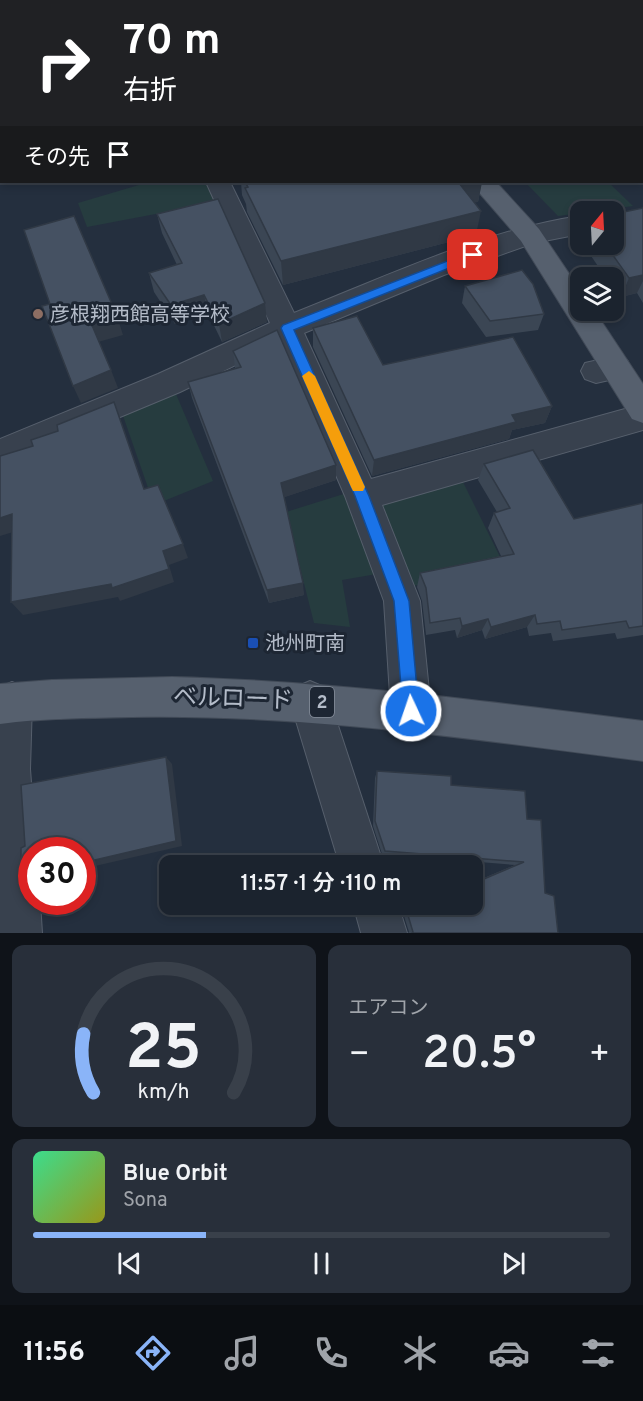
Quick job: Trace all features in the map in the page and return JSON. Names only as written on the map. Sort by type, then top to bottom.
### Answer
[{"type":"main road","points":[[483,183],[530,235],[606,370],[643,410]]},
{"type":"main road","name":"ベルロード","points":[[6,703],[177,695],[310,701],[411,711],[643,741]]},
{"type":"street","points":[[218,183],[287,328],[362,496],[402,601],[411,711]]},
{"type":"street","points":[[0,453],[169,383],[287,328],[355,306],[416,279],[530,235],[570,227]]},
{"type":"street","points":[[362,496],[643,417]]},
{"type":"street","points":[[310,701],[359,855]]},
{"type":"street","points":[[6,703],[19,933]]},
{"type":"street","points":[[378,915],[384,933]]},
{"type":"green space","points":[[146,183],[208,183],[219,202],[87,227],[78,203]]},
{"type":"green space","points":[[526,183],[609,183],[633,206],[624,207],[624,201],[570,201],[570,214],[558,216]]},
{"type":"green space","points":[[173,387],[213,481],[154,505],[121,410]]},
{"type":"green space","points":[[460,476],[504,565],[405,588],[371,503]]},
{"type":"green space","points":[[350,492],[377,574],[342,580],[350,627],[314,623],[286,512]]},
{"type":"building","points":[[246,183],[459,183],[481,211],[281,261],[245,188],[248,187]]},
{"type":"building","points":[[218,199],[265,303],[219,324],[204,295],[171,305],[149,273],[182,263],[157,214]]},
{"type":"building","points":[[643,208],[643,275],[629,278],[624,267],[621,267],[613,255],[624,255],[624,212]]},
{"type":"building","points":[[74,216],[117,316],[91,323],[111,370],[73,386],[42,306],[50,304],[24,230]]},
{"type":"building","points":[[522,270],[533,284],[544,314],[490,321],[465,286]]},
{"type":"building","points":[[357,316],[383,365],[513,337],[552,406],[512,415],[516,422],[374,460],[313,328]]},
{"type":"building","points":[[277,330],[336,465],[281,483],[303,583],[267,590],[188,382],[241,367],[233,351]]},
{"type":"building","points":[[114,402],[144,489],[158,485],[183,544],[163,551],[169,569],[112,588],[111,584],[11,602],[12,514],[0,518],[0,456],[33,446],[31,440],[58,431],[57,425]]},
{"type":"building","points":[[533,450],[574,519],[643,503],[643,626],[629,628],[626,621],[562,630],[560,621],[537,624],[535,615],[491,627],[488,619],[462,626],[460,618],[430,623],[426,588],[420,573],[514,554],[494,513],[510,508],[484,464]]},
{"type":"building","points":[[166,757],[176,841],[96,860],[96,837],[24,837],[21,785]]},
{"type":"building","points":[[377,771],[451,776],[451,785],[525,791],[527,819],[541,820],[545,893],[554,896],[558,933],[412,933],[408,915],[483,915],[483,879],[524,862],[483,859],[483,855],[436,855],[385,851],[375,821]]},
{"type":"slow traffic","points":[[309,376],[358,487]]},
{"type":"place","name":"彦根翔西館高等学校","points":[[38,314]]},
{"type":"place","name":"池州町南","points":[[253,643]]},
{"type":"route","points":[[411,711],[402,601],[362,496],[287,328],[434,268],[473,255]]}]
